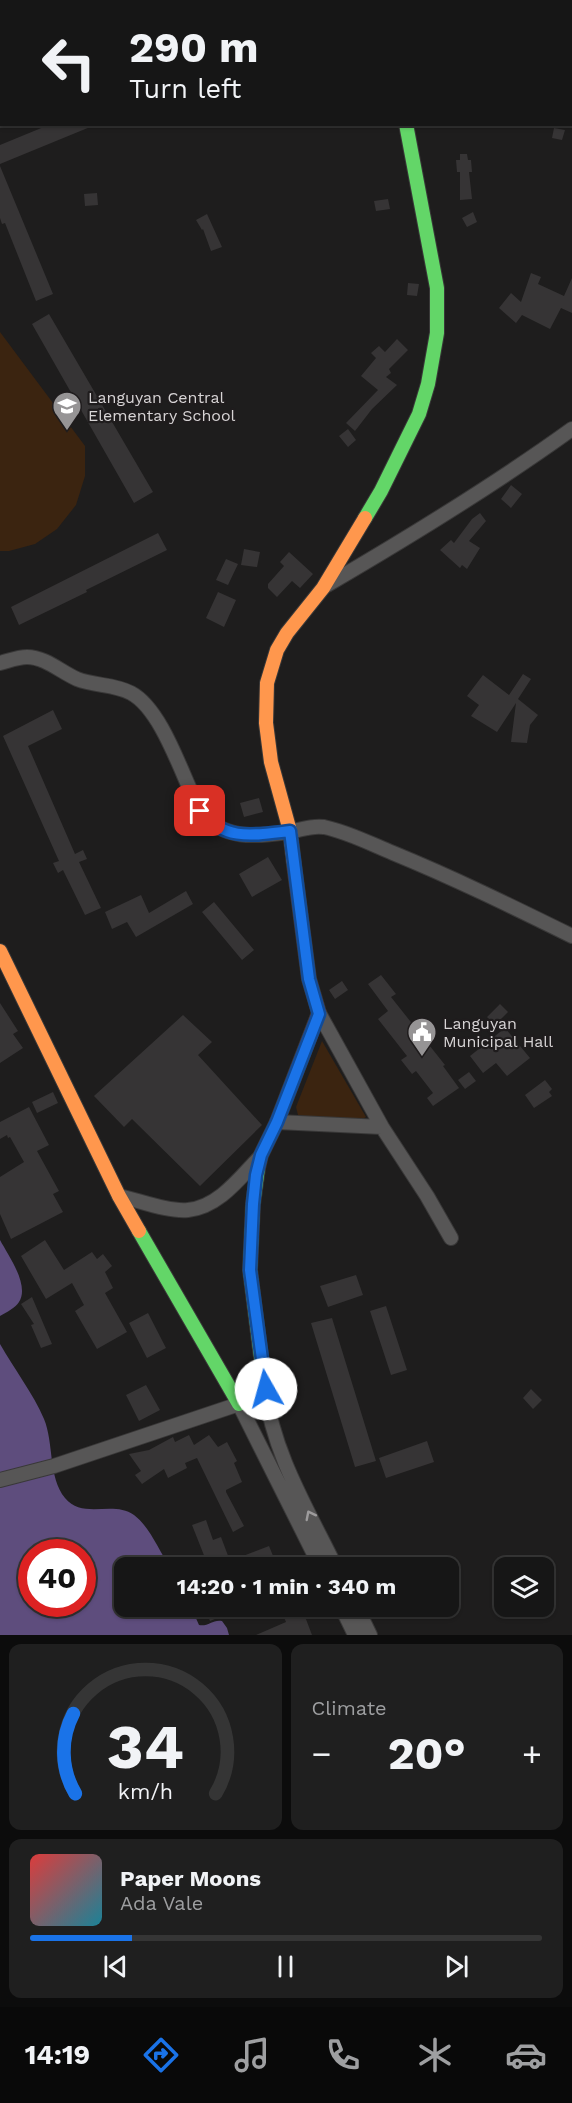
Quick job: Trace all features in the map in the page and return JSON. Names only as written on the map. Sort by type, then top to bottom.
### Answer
[{"type":"street","points":[[406,126],[437,288],[437,333],[428,384],[419,414],[381,491],[323,588],[286,633],[274,659],[267,683],[266,723],[269,750],[290,831],[309,979],[319,1014],[382,1127],[451,1238]]},
{"type":"street","points":[[323,588],[442,518],[507,476],[572,429]]},
{"type":"street","points":[[0,663],[28,657],[51,665],[76,678],[123,689],[134,694],[155,718],[194,798],[209,822],[236,834],[250,835],[312,826],[335,830],[453,878],[572,936]]},
{"type":"street","points":[[0,951],[119,1196],[239,1404],[276,1461],[330,1557]]},
{"type":"street","points":[[316,1557],[276,1461],[250,1270],[253,1204],[261,1155],[277,1122],[319,1014]]},
{"type":"street","points":[[277,1122],[382,1127]]},
{"type":"street","points":[[119,1196],[171,1209],[187,1210],[202,1206],[216,1200],[226,1192],[261,1155]]},
{"type":"street","points":[[0,1480],[54,1466],[239,1404],[266,1389]]},
{"type":"street","points":[[346,1617],[355,1635]]},
{"type":"street","points":[[361,1617],[370,1635]]},
{"type":"shaded area","points":[[0,332],[85,446],[85,476],[76,505],[57,529],[35,544],[9,551],[0,551]]},
{"type":"shaded area","points":[[322,1041],[366,1117],[356,1123],[298,1115],[296,1107]]},
{"type":"shaded area","points":[[0,1240],[17,1270],[22,1295],[13,1308],[0,1316]]},
{"type":"shaded area","points":[[0,1344],[44,1419],[56,1480],[65,1498],[80,1508],[117,1509],[134,1515],[150,1533],[164,1557],[114,1557],[114,1617],[195,1617],[199,1625],[222,1621],[229,1635],[0,1635]]},
{"type":"building","points":[[46,126],[93,126],[0,164],[0,145]]},
{"type":"building","points":[[554,128],[565,130],[562,140],[552,138]]},
{"type":"building","points":[[460,154],[467,154],[468,160],[471,160],[472,172],[469,172],[472,199],[460,200],[460,172],[457,172],[456,160],[460,160]]},
{"type":"building","points":[[0,166],[53,294],[36,301],[5,223],[2,224],[0,218]]},
{"type":"building","points":[[97,193],[98,205],[85,206],[84,194]]},
{"type":"building","points":[[388,199],[390,209],[376,211],[374,201]]},
{"type":"building","points":[[473,212],[477,222],[467,227],[462,218]]},
{"type":"building","points":[[207,214],[222,247],[211,251],[203,229],[196,220]]},
{"type":"building","points":[[531,273],[541,277],[538,284],[564,296],[572,278],[572,313],[561,308],[550,329],[522,315],[516,323],[499,308],[511,293],[521,302]]},
{"type":"building","points":[[408,283],[419,284],[417,296],[407,295]]},
{"type":"building","points":[[49,314],[153,492],[134,503],[32,324]]},
{"type":"building","points":[[397,339],[408,350],[389,369],[391,373],[386,377],[397,385],[372,409],[355,431],[346,423],[378,390],[361,376],[376,358],[371,353],[379,346],[385,352]]},
{"type":"building","points":[[348,429],[356,440],[348,447],[339,436]]},
{"type":"building","points":[[511,485],[522,494],[511,508],[501,499]]},
{"type":"building","points":[[480,513],[486,521],[469,541],[480,548],[467,569],[462,565],[460,568],[440,550],[451,540],[454,543],[472,519]]},
{"type":"building","points":[[158,533],[167,550],[19,625],[11,607]]},
{"type":"building","points":[[244,549],[260,552],[257,567],[241,565]]},
{"type":"building","points":[[289,552],[313,574],[300,588],[292,581],[277,597],[268,588],[268,584],[284,566],[280,562]]},
{"type":"building","points":[[226,559],[238,564],[228,585],[216,580]]},
{"type":"building","points":[[218,592],[236,600],[224,627],[206,618]]},
{"type":"building","points":[[523,674],[531,679],[518,699],[538,715],[530,725],[527,743],[511,742],[516,703],[497,732],[471,716],[479,705],[467,696],[483,675],[509,695]]},
{"type":"building","points":[[53,710],[62,729],[28,746],[75,854],[83,850],[87,859],[79,862],[101,908],[85,915],[63,870],[58,873],[53,863],[59,861],[3,736]]},
{"type":"building","points":[[259,798],[263,812],[244,817],[240,803]]},
{"type":"building","points":[[268,857],[282,880],[252,897],[239,874]]},
{"type":"building","points":[[186,891],[193,904],[136,937],[127,922],[112,929],[105,912],[141,895],[149,913]]},
{"type":"building","points":[[214,902],[254,950],[242,960],[202,912]]},
{"type":"building","points":[[381,975],[396,994],[391,997],[445,1065],[443,1066],[459,1088],[433,1106],[427,1098],[433,1093],[416,1071],[412,1074],[401,1060],[407,1056],[378,1019],[388,1011],[368,984]]},
{"type":"building","points":[[342,981],[348,990],[335,999],[329,990]]},
{"type":"building","points":[[0,1003],[18,1031],[13,1034],[23,1048],[0,1063]]},
{"type":"building","points":[[500,1004],[508,1012],[495,1025],[487,1017]]},
{"type":"building","points":[[183,1015],[212,1042],[198,1055],[262,1125],[200,1186],[132,1119],[124,1127],[94,1096]]},
{"type":"building","points":[[505,1028],[530,1058],[507,1076],[496,1063],[483,1073],[470,1056]]},
{"type":"building","points":[[469,1072],[476,1081],[465,1089],[458,1080]]},
{"type":"building","points":[[545,1080],[552,1089],[549,1092],[552,1096],[534,1108],[525,1095]]},
{"type":"building","points":[[53,1092],[58,1103],[37,1113],[32,1102]]},
{"type":"building","points":[[29,1107],[49,1145],[37,1151],[59,1191],[53,1194],[63,1212],[11,1239],[0,1214],[0,1177],[24,1162],[10,1137],[8,1138],[7,1135],[0,1139],[0,1122]]},
{"type":"building","points":[[45,1240],[64,1270],[92,1252],[97,1259],[103,1254],[112,1266],[105,1272],[113,1288],[105,1293],[127,1332],[97,1349],[75,1311],[84,1305],[72,1283],[46,1299],[21,1256]]},
{"type":"building","points":[[356,1275],[363,1295],[328,1307],[320,1286]]},
{"type":"building","points":[[32,1297],[52,1344],[41,1348],[31,1325],[34,1324],[21,1304]]},
{"type":"building","points":[[386,1306],[407,1370],[391,1375],[370,1311]]},
{"type":"building","points":[[148,1313],[166,1348],[147,1358],[129,1323]]},
{"type":"building","points":[[332,1318],[376,1461],[355,1467],[311,1323]]},
{"type":"building","points":[[146,1385],[160,1410],[139,1421],[126,1395]]},
{"type":"building","points":[[531,1389],[542,1400],[533,1409],[523,1398]]},
{"type":"building","points":[[189,1435],[194,1445],[209,1435],[218,1447],[227,1442],[237,1461],[234,1463],[242,1482],[226,1492],[244,1526],[233,1532],[197,1458],[185,1463],[187,1468],[168,1478],[164,1469],[142,1484],[135,1475],[141,1471],[129,1454],[149,1450],[173,1437],[175,1442]]},
{"type":"building","points":[[427,1441],[434,1462],[386,1478],[379,1458]]},
{"type":"building","points":[[206,1520],[213,1540],[221,1537],[228,1557],[205,1557],[192,1525]]},
{"type":"building","points":[[269,1546],[274,1557],[240,1557]]},
{"type":"building","points":[[208,1617],[220,1617],[210,1621]]},
{"type":"building","points":[[284,1617],[305,1617],[312,1635],[256,1635],[286,1622]]},
{"type":"traffic: fast","points":[[365,518],[419,414],[428,384],[437,333],[437,288],[406,126]]},
{"type":"traffic: fast","points":[[139,1231],[239,1404],[265,1389],[250,1270],[253,1204],[258,1168]]},
{"type":"traffic: slow","points":[[294,864],[290,831],[271,762],[266,723],[267,683],[277,650],[287,633],[323,588],[365,518]]},
{"type":"traffic: slow","points":[[0,951],[119,1196],[139,1231]]},
{"type":"traffic: jam","points":[[258,1168],[261,1155],[277,1122],[319,1013],[309,979],[294,864]]},
{"type":"place","name":"Languyan Central Elementary School","points":[[67,432]]},
{"type":"place","name":"Languyan Municipal Hall","points":[[422,1058]]},
{"type":"route","points":[[200,811],[209,822],[236,834],[290,831],[309,979],[319,1014],[277,1122],[261,1155],[256,1175],[250,1270],[266,1389]]}]
